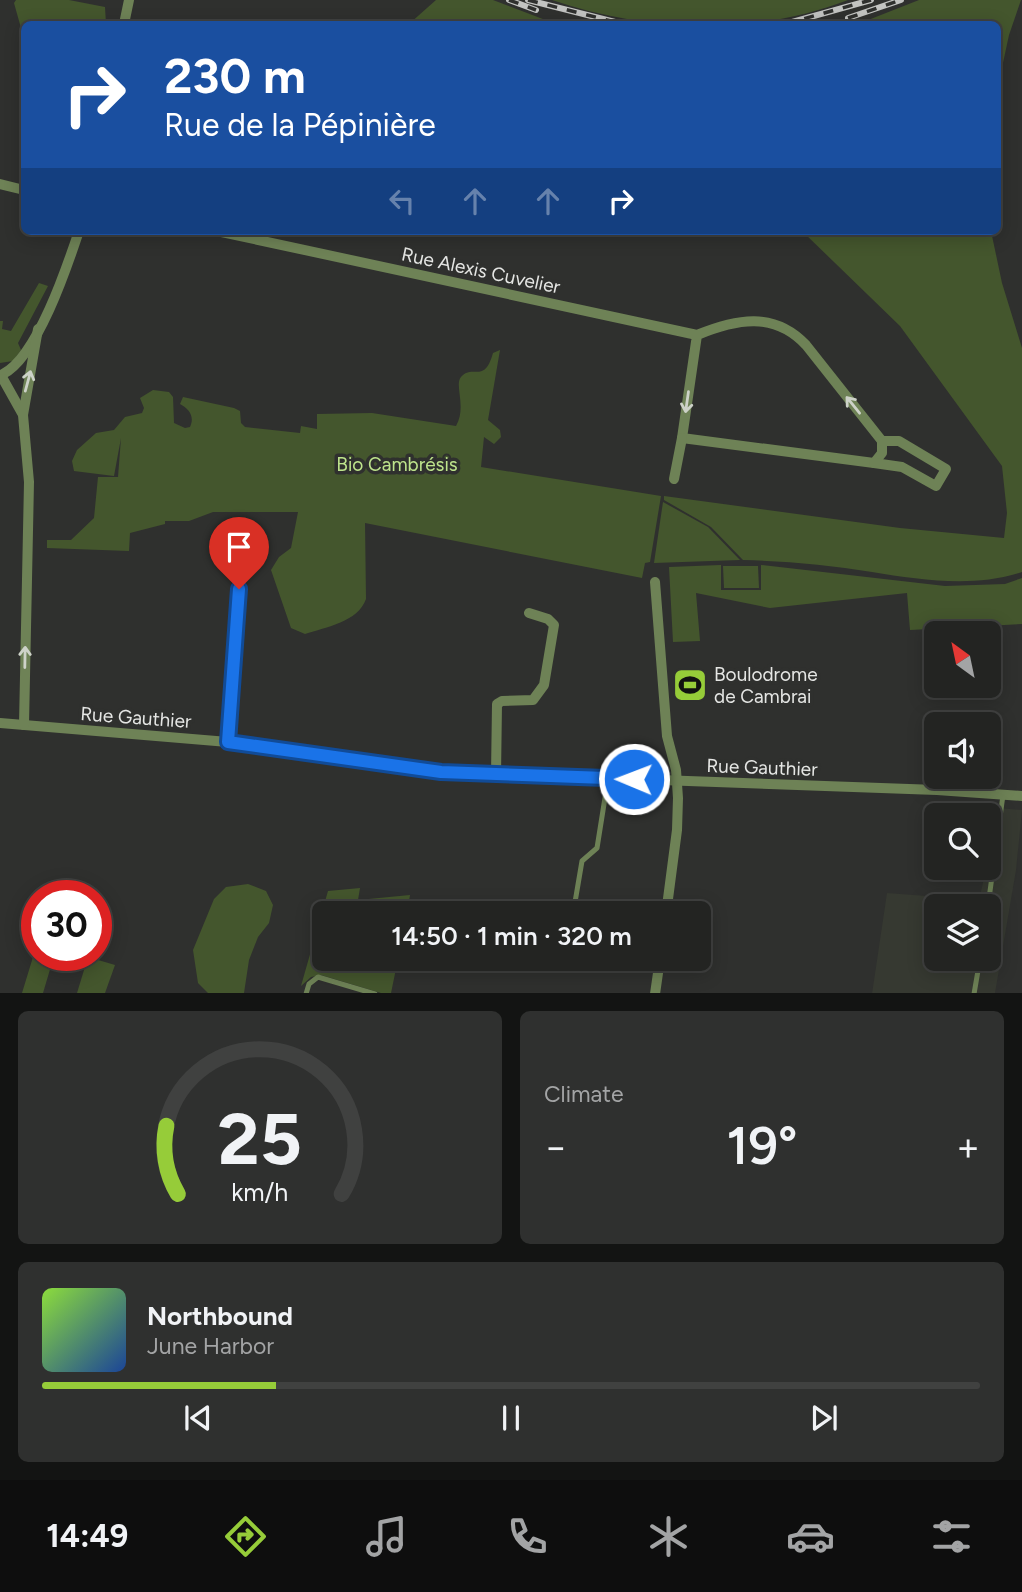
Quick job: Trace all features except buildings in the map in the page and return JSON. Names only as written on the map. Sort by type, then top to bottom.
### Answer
[{"type":"street","points":[[125,21],[129,0]]},
{"type":"street","points":[[0,184],[21,189]]},
{"type":"street","points":[[23,415],[1,377],[16,365],[38,330],[77,235]]},
{"type":"street","name":"Rue Alexis Cuvelier","points":[[234,235],[697,335],[747,320],[788,330],[806,345],[882,441]]},
{"type":"street","points":[[24,725],[29,482],[23,415],[38,330]]},
{"type":"street","points":[[674,479],[697,335]]},
{"type":"street","points":[[682,438],[902,467],[936,486],[946,469],[899,441],[882,441],[882,453],[874,463]]},
{"type":"street","points":[[655,582],[667,736],[677,781],[677,830],[668,901]]},
{"type":"street","points":[[496,775],[497,704],[502,701],[533,699],[544,685],[554,625],[548,619],[529,613]]},
{"type":"street","name":"Rue Gauthier","points":[[0,723],[228,742],[441,772],[1022,796]]},
{"type":"street","points":[[655,993],[658,971]]},
{"type":"lane","points":[[228,742],[241,565]]},
{"type":"lane","points":[[575,901],[582,861],[597,848],[608,779]]},
{"type":"lane","points":[[990,894],[1003,795]]},
{"type":"lane","points":[[974,993],[978,971]]},
{"type":"lane","points":[[306,993],[309,984],[318,977],[375,993]]},
{"type":"shaded area","points":[[1001,808],[1022,810],[1016,870],[1001,958],[1001,894],[980,894],[984,880],[1001,880]]},
{"type":"shaded area","points":[[887,893],[924,896],[924,971],[999,971],[995,993],[872,993]]},
{"type":"green space","points":[[16,0],[69,0],[105,7],[106,21],[21,21],[21,28],[14,3]]},
{"type":"green space","points":[[436,0],[493,0],[548,21],[412,21]]},
{"type":"green space","points":[[552,0],[848,0],[813,12],[766,21],[640,21],[588,11]]},
{"type":"green space","points":[[919,0],[1021,0],[1009,35],[1001,72],[1001,21],[866,21]]},
{"type":"green space","points":[[806,235],[992,235],[1002,283],[1022,348],[1022,572],[985,580],[947,581],[824,565],[743,560],[711,527],[664,500],[664,496],[900,528],[1004,538],[1007,513],[1002,466],[900,326]]},
{"type":"green space","points":[[39,283],[48,286],[18,343],[21,350],[13,361],[0,363],[0,321],[3,321],[2,329],[11,331]]},
{"type":"green space","name":"Bio Cambrésis","points":[[500,350],[488,420],[500,430],[501,437],[494,444],[484,437],[481,467],[661,496],[650,562],[645,563],[642,578],[365,523],[366,599],[362,607],[349,618],[305,634],[291,628],[271,570],[279,557],[291,548],[298,512],[213,512],[189,521],[165,521],[165,524],[130,533],[129,551],[47,548],[47,540],[71,540],[94,518],[98,477],[118,477],[121,438],[114,476],[74,471],[72,461],[77,450],[96,433],[114,430],[125,417],[142,413],[144,408],[140,398],[153,390],[169,392],[173,397],[174,423],[185,428],[190,427],[192,419],[180,404],[183,397],[234,408],[240,411],[241,423],[245,427],[300,433],[301,426],[317,429],[317,414],[372,413],[456,426],[461,404],[461,377],[465,373],[482,371],[490,363],[493,353]]},
{"type":"green space","points":[[663,502],[708,527],[740,560],[654,563]]},
{"type":"green space","points":[[721,565],[721,590],[761,590],[761,565],[945,586],[1005,584],[1022,578],[1022,624],[1001,625],[1001,621],[924,621],[924,629],[910,630],[907,593],[770,608],[696,593],[700,641],[673,642],[669,567]]},
{"type":"green space","points":[[723,566],[758,566],[759,588],[724,588]]},
{"type":"green space","points":[[248,884],[266,891],[273,905],[269,923],[258,937],[249,960],[244,993],[208,993],[198,983],[193,950],[214,899],[226,887]]},
{"type":"green space","points":[[360,888],[358,900],[410,895],[409,901],[325,901],[328,891]]},
{"type":"green space","points":[[312,947],[312,971],[396,971],[391,993],[381,993],[321,975],[311,977],[301,986]]},
{"type":"green space","points":[[112,964],[115,965],[105,993],[77,993],[84,971],[112,971]]},
{"type":"green space","points":[[29,971],[50,971],[43,993],[22,993]]},
{"type":"railway","points":[[509,0],[536,10]]},
{"type":"railway","points":[[528,0],[611,21]]},
{"type":"railway","points":[[796,21],[871,0]]},
{"type":"railway","points":[[848,18],[901,0]]},
{"type":"place","name":"Boulodrome de Cambrai","points":[[690,685]]},
{"type":"route","points":[[239,589],[228,742],[441,772],[634,779]]}]
